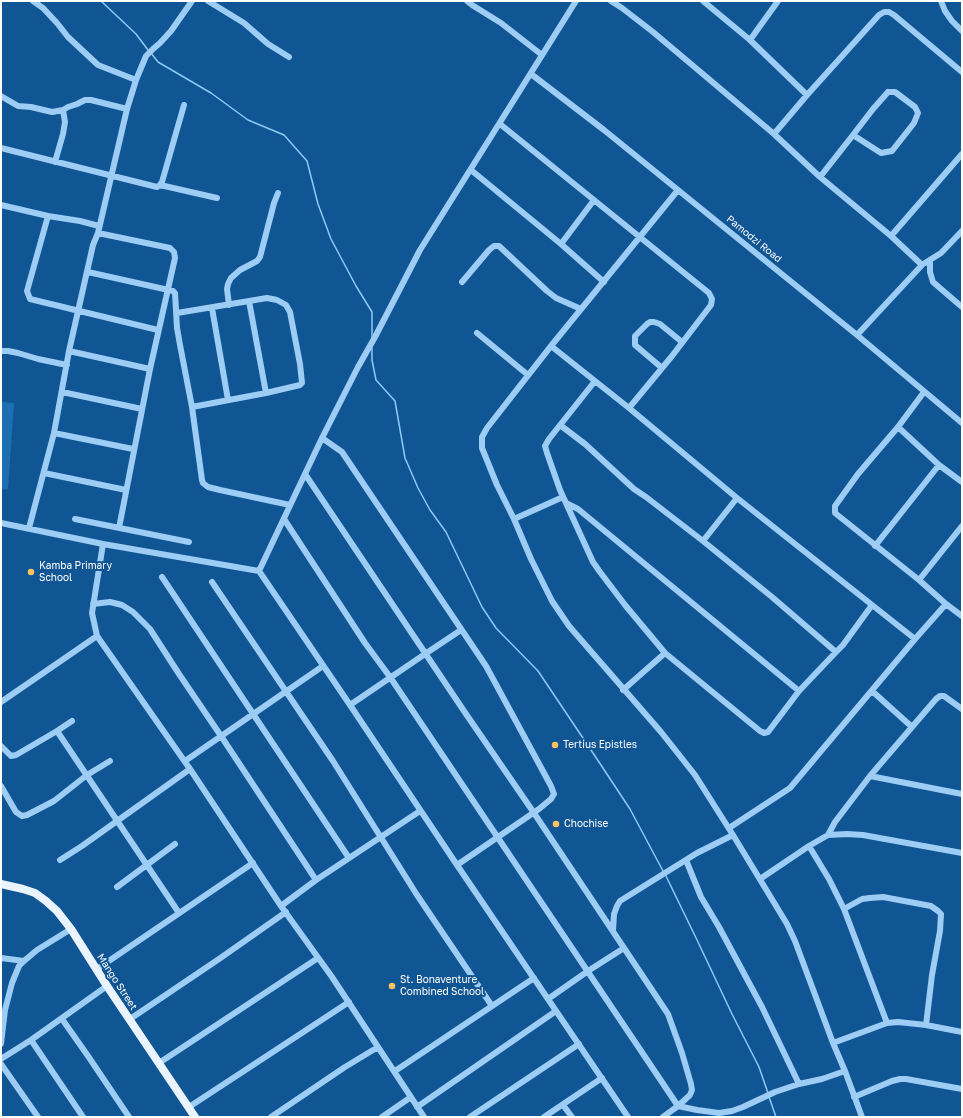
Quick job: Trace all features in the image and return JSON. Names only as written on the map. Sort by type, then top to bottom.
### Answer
[{"type":"main road","name":"Mango Street","points":[[1,884],[23,889],[35,894],[57,911],[192,1114]]},
{"type":"street","points":[[33,1],[43,8],[68,37],[98,65],[136,80]]},
{"type":"street","points":[[29,528],[54,433],[93,245],[98,230],[127,109],[136,80],[146,56],[171,31],[192,1]]},
{"type":"street","points":[[208,1],[244,23],[268,44],[289,56]]},
{"type":"street","points":[[467,1],[472,6],[501,23],[542,55]]},
{"type":"street","points":[[259,571],[322,438],[420,250],[576,1]]},
{"type":"street","points":[[611,1],[653,32],[774,134],[820,177],[891,236],[922,265]]},
{"type":"street","points":[[703,1],[750,40],[807,95]]},
{"type":"street","points":[[750,40],[778,1]]},
{"type":"street","points":[[941,1],[945,11],[962,31]]},
{"type":"street","points":[[774,134],[879,15],[884,12],[889,12],[894,15],[960,70],[962,62]]},
{"type":"street","name":"Pamodzi Road","points":[[531,74],[604,130],[857,335],[962,423]]},
{"type":"street","points":[[820,177],[853,135],[888,92],[894,92],[915,107],[918,113],[914,123],[892,152],[881,154],[853,135]]},
{"type":"street","points":[[1,96],[18,106],[31,107],[52,112],[63,110],[85,100],[91,100],[127,109]]},
{"type":"street","points":[[160,186],[184,105]]},
{"type":"street","points":[[55,162],[65,122],[63,110]]},
{"type":"street","points":[[500,124],[709,293],[712,299],[711,305],[629,408]]},
{"type":"street","points":[[1,148],[157,187],[160,186],[217,198]]},
{"type":"street","points":[[891,236],[962,154]]},
{"type":"street","points":[[471,170],[561,244],[604,282]]},
{"type":"street","points":[[678,190],[486,428],[482,437],[482,448],[497,485],[552,601],[569,626],[661,732],[695,775],[787,924],[795,941],[862,1117]]},
{"type":"street","points":[[229,305],[227,289],[228,284],[231,278],[240,270],[257,261],[260,257],[278,193]]},
{"type":"street","points":[[561,244],[594,200]]},
{"type":"street","points":[[1,204],[48,216],[80,221],[98,230],[170,248],[174,252],[175,258],[133,449],[119,528]]},
{"type":"street","points":[[48,216],[27,292],[30,299],[78,312],[158,330]]},
{"type":"street","points":[[857,335],[922,265],[941,253],[962,231]]},
{"type":"street","points":[[462,282],[488,250],[494,246],[499,246],[547,292],[556,298],[581,309]]},
{"type":"street","points":[[930,263],[930,272],[933,282],[962,307]]},
{"type":"street","points":[[88,272],[173,291],[175,293],[177,328],[192,407],[203,484],[220,490],[290,505]]},
{"type":"street","points":[[177,313],[267,298],[277,300],[286,305],[290,312],[302,384],[266,393],[192,407]]},
{"type":"street","points":[[249,301],[266,393]]},
{"type":"street","points":[[212,308],[228,400]]},
{"type":"street","points":[[662,368],[635,345],[636,336],[647,324],[654,322],[660,324],[682,342]]},
{"type":"street","points":[[477,333],[528,375]]},
{"type":"street","points":[[551,346],[629,408],[737,498],[914,639]]},
{"type":"street","points":[[1,351],[18,353],[67,365]]},
{"type":"street","points":[[70,351],[150,369]]},
{"type":"street","points":[[595,382],[545,446],[546,453],[564,500],[593,562],[625,605],[665,652],[760,731],[764,733],[768,732],[799,691],[843,645],[872,605]]},
{"type":"street","points":[[62,392],[142,409]]},
{"type":"street","points":[[924,392],[898,427],[858,474],[835,506],[835,513],[919,580],[946,604],[961,613]]},
{"type":"street","points":[[560,425],[585,444],[634,489],[703,541],[772,597],[836,652]]},
{"type":"street","points":[[898,427],[962,482]]},
{"type":"street","points":[[54,433],[133,449]]},
{"type":"street","points":[[322,438],[342,452],[486,666],[554,794],[551,799],[534,812],[457,866]]},
{"type":"street","points":[[875,546],[940,464]]},
{"type":"street","points":[[44,473],[126,490]]},
{"type":"street","points":[[305,474],[425,654],[534,812],[668,1014],[692,1090],[690,1095],[663,1117]]},
{"type":"street","points":[[703,541],[737,498]]},
{"type":"street","points":[[514,519],[564,500]]},
{"type":"street","points":[[564,500],[578,509],[799,691]]},
{"type":"street","points":[[284,519],[365,643],[390,677],[588,971],[624,1028],[678,1106],[719,1115],[743,1107],[772,1093],[845,1071]]},
{"type":"street","points":[[75,520],[189,542]]},
{"type":"street","points":[[1,523],[103,544],[259,571],[628,1117]]},
{"type":"street","points":[[919,580],[962,526]]},
{"type":"street","points":[[103,544],[92,613],[97,636],[185,761],[281,906],[349,1002],[424,1117]]},
{"type":"street","points":[[162,577],[349,858]]},
{"type":"street","points":[[212,582],[333,761],[417,895],[492,1006]]},
{"type":"street","points":[[93,604],[110,602],[122,605],[133,612],[150,629],[316,880]]},
{"type":"street","points":[[729,828],[790,788],[914,639],[946,604]]},
{"type":"street","points":[[350,706],[390,677],[461,630]]},
{"type":"street","points":[[1,702],[97,636]]},
{"type":"street","points":[[623,690],[665,652]]},
{"type":"street","points":[[185,761],[323,666]]},
{"type":"street","points":[[872,691],[912,727]]},
{"type":"street","points":[[828,835],[835,822],[870,776],[940,696],[944,696],[962,709]]},
{"type":"street","points":[[1,746],[11,756],[16,755],[72,721]]},
{"type":"street","points":[[57,731],[179,913]]},
{"type":"street","points":[[1,786],[16,812],[22,816],[27,815],[54,800],[87,775],[110,761]]},
{"type":"street","points":[[60,860],[118,821],[190,769]]},
{"type":"street","points":[[870,776],[962,794]]},
{"type":"street","points":[[281,906],[380,836],[420,811]]},
{"type":"street","points":[[613,930],[614,914],[620,901],[686,860],[733,835]]},
{"type":"street","points":[[760,879],[828,835],[863,835],[962,853]]},
{"type":"street","points":[[117,886],[175,844]]},
{"type":"street","points":[[809,846],[829,879],[844,909],[887,1023]]},
{"type":"street","points":[[686,860],[701,897],[762,1007],[799,1084]]},
{"type":"street","points":[[97,969],[225,883],[252,863]]},
{"type":"street","points":[[844,909],[862,900],[870,898],[883,898],[931,906],[938,910],[941,914],[940,931],[932,975],[926,1025]]},
{"type":"street","points":[[130,1019],[286,912]]},
{"type":"street","points":[[1,1044],[3,1009],[19,966],[37,950],[70,929]]},
{"type":"street","points":[[548,999],[624,948]]},
{"type":"street","points":[[1,958],[24,961]]},
{"type":"street","points":[[159,1063],[318,958]]},
{"type":"street","points":[[395,1071],[534,978]]},
{"type":"street","points":[[1,1059],[62,1019],[107,986]]},
{"type":"street","points":[[192,1114],[349,1002]]},
{"type":"street","points":[[417,1107],[556,1011]]},
{"type":"street","points":[[62,1019],[130,1117]]},
{"type":"street","points":[[833,1043],[887,1023],[898,1022],[926,1025],[962,1032]]},
{"type":"street","points":[[31,1040],[83,1117]]},
{"type":"street","points":[[470,1117],[579,1044]]},
{"type":"street","points":[[271,1117],[339,1071],[378,1047]]},
{"type":"street","points":[[1,1064],[38,1117]]},
{"type":"street","points":[[544,1117],[602,1078]]},
{"type":"street","points":[[854,1097],[900,1079],[962,1089]]},
{"type":"street","points":[[382,1117],[411,1097]]},
{"type":"street","points":[[563,1104],[572,1117]]},
{"type":"shaded area","points":[[1,402],[14,403],[8,489],[1,489]]},
{"type":"waterway","points":[[101,1],[136,34],[148,50]]},
{"type":"waterway","points":[[151,53],[158,62],[211,93],[248,120],[284,135],[307,161],[318,204],[331,239],[356,286],[372,312],[372,338]]},
{"type":"waterway","points":[[372,348],[372,360],[376,380],[395,401],[405,458],[418,488],[430,510],[446,532],[482,607],[496,628],[538,671],[630,809],[663,871]]},
{"type":"waterway","points":[[665,874],[759,1067],[768,1093]]},
{"type":"waterway","points":[[769,1097],[776,1117]]},
{"type":"place","name":"Kamba Primary School","points":[[31,572]]},
{"type":"place","name":"Tertius Epistles","points":[[555,745]]},
{"type":"place","name":"Chochise","points":[[556,824]]},
{"type":"place","name":"St. Bonaventure Combined School","points":[[392,986]]}]
